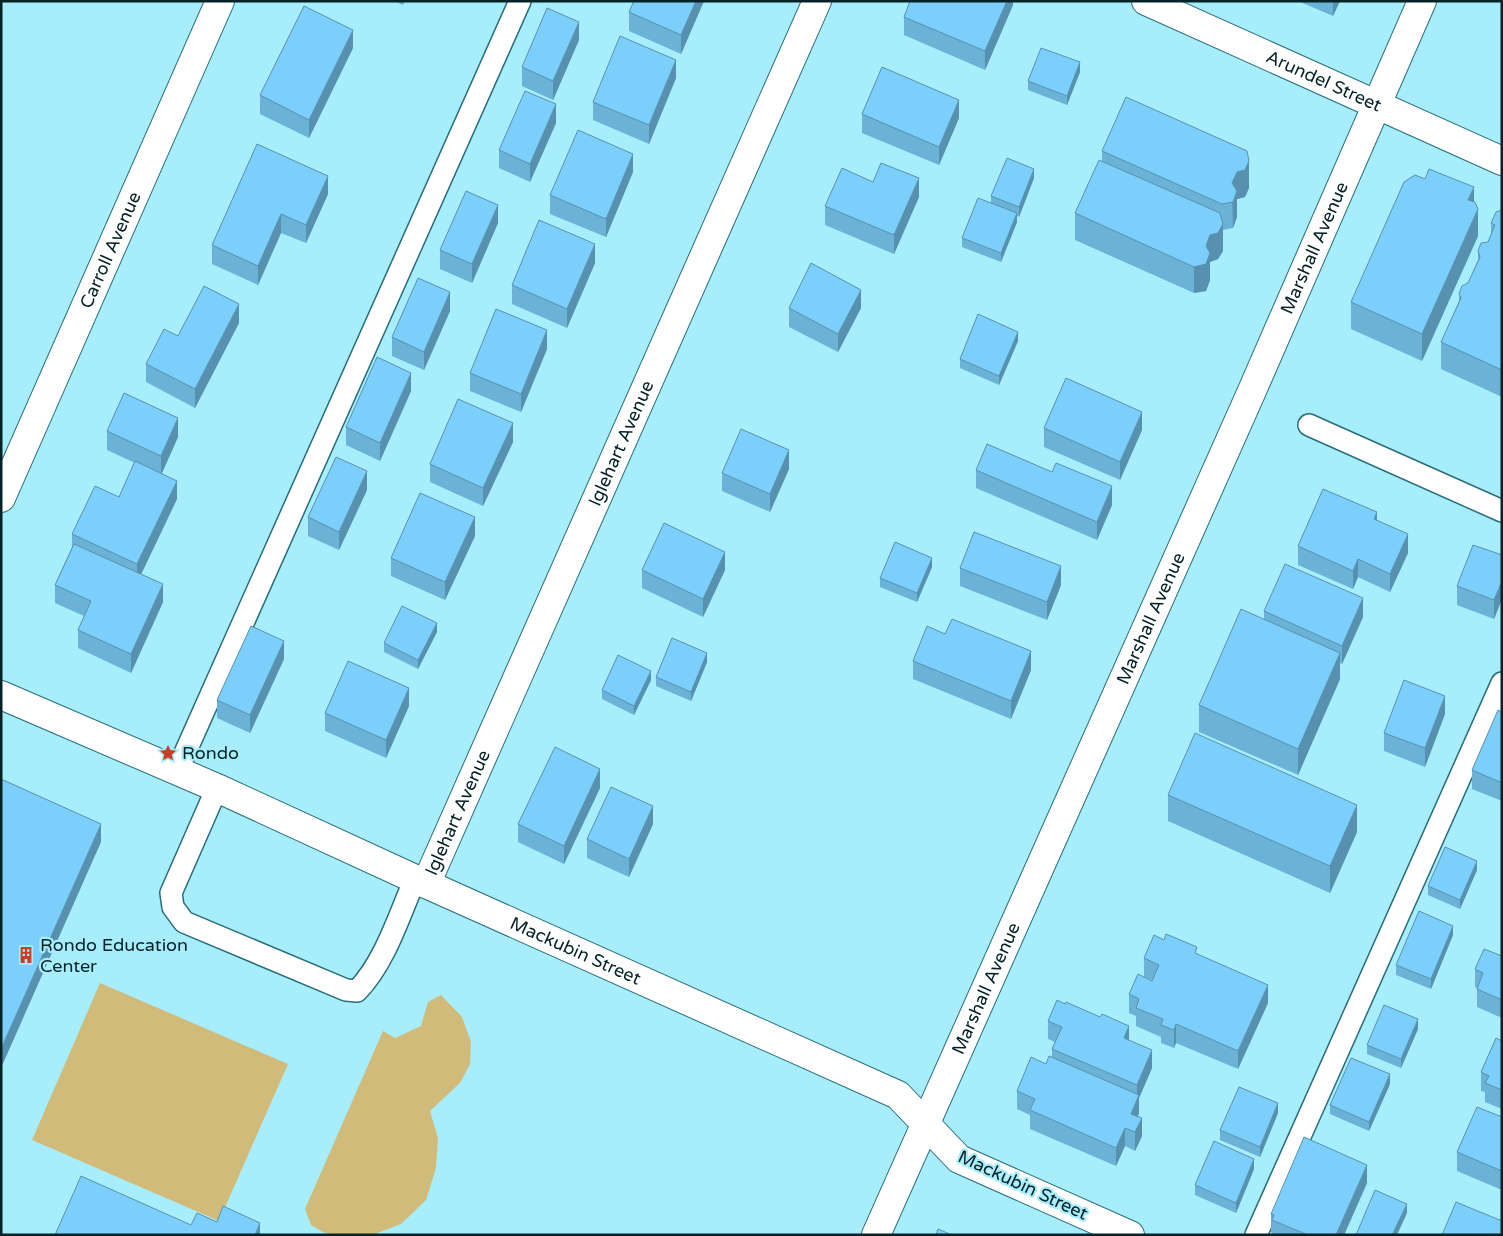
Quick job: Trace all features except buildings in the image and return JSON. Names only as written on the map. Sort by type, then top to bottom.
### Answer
[{"type":"street","name":"Carroll Avenue","points":[[1,498],[220,1]]},
{"type":"street","name":"Iglehart Avenue","points":[[421,882],[817,1]]},
{"type":"street","name":"Arundel Street","points":[[1146,1],[1502,160]]},
{"type":"street","name":"Marshall Avenue","points":[[876,1235],[1247,402],[1422,1]]},
{"type":"street","name":"Mackubin Street","points":[[1,695],[217,788],[421,882],[898,1094],[960,1159],[1130,1235]]},
{"type":"lane","points":[[177,771],[520,1]]},
{"type":"lane","points":[[1309,425],[1502,511]]},
{"type":"lane","points":[[1256,1235],[1502,683]]},
{"type":"lane","points":[[217,788],[171,893],[173,906],[184,922],[346,990],[357,991],[370,977],[421,882]]},
{"type":"shaded area","points":[[100,983],[288,1064],[219,1221],[32,1140]]},
{"type":"shaded area","points":[[441,995],[462,1017],[471,1042],[470,1064],[460,1083],[430,1111],[438,1138],[436,1168],[426,1200],[401,1224],[372,1235],[334,1235],[323,1232],[311,1225],[305,1209],[383,1031],[395,1038],[421,1026],[428,1002]]},
{"type":"place","name":"Rondo","points":[[168,753]]},
{"type":"place","name":"Rondo Education Center","points":[[26,955]]}]
